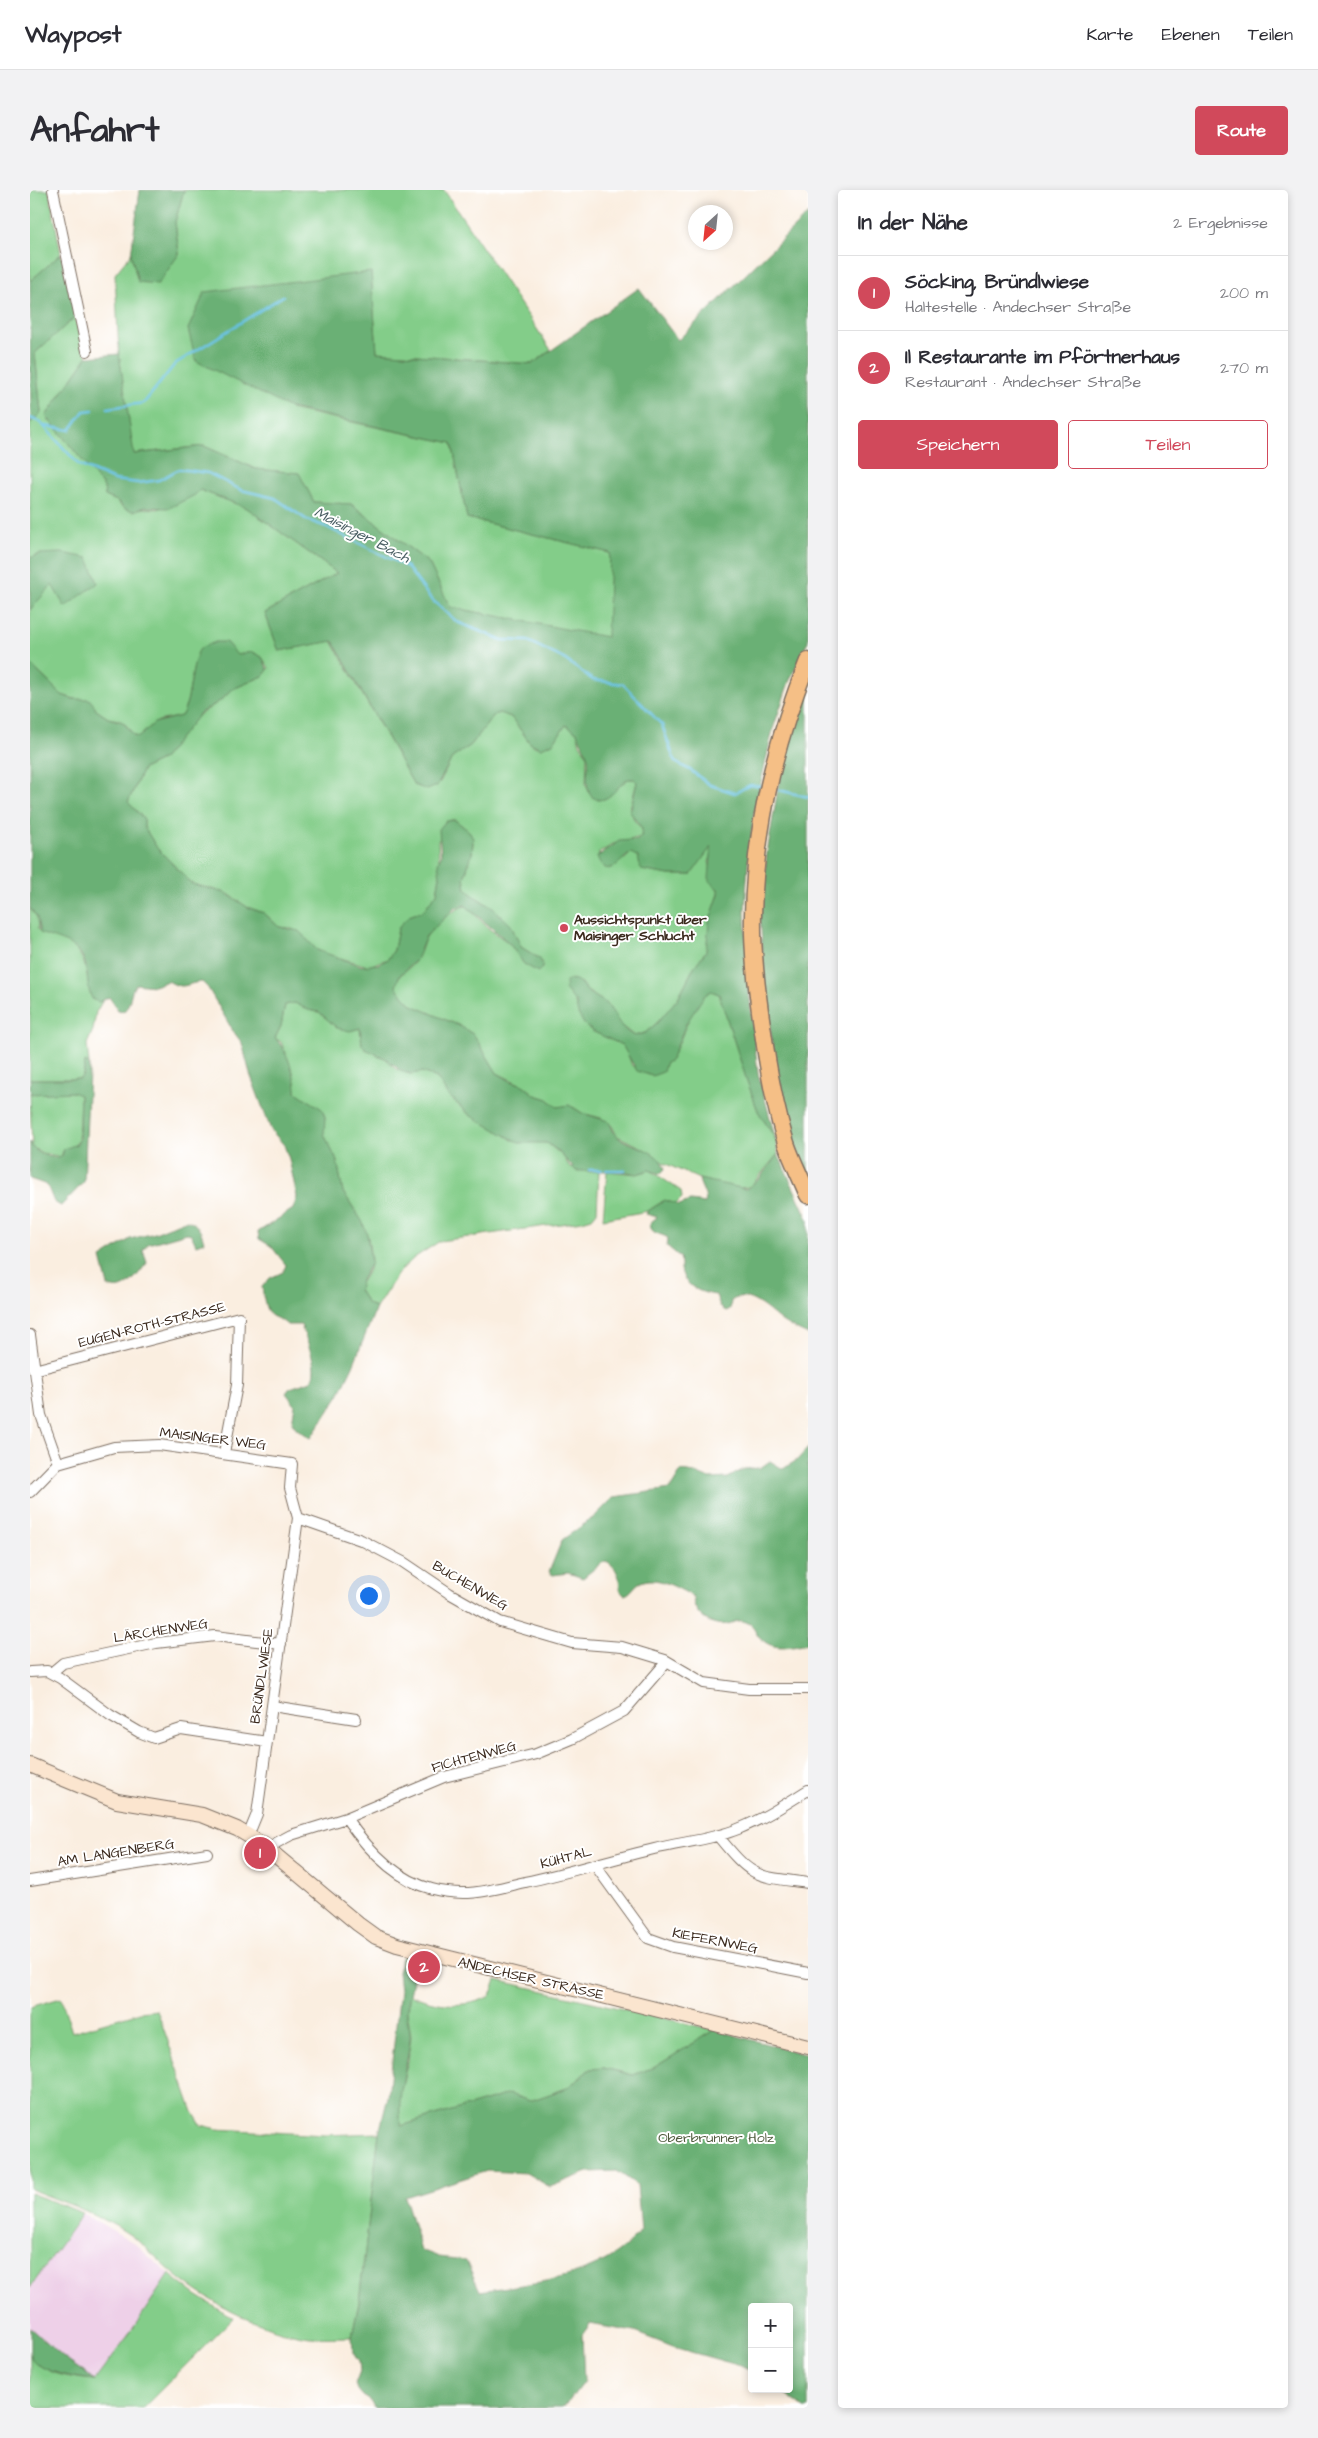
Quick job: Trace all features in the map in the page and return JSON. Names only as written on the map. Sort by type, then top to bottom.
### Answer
[{"type":"main road","points":[[808,661],[794,695],[773,763],[758,850],[753,914],[757,990],[768,1071],[786,1144],[808,1195]]},
{"type":"street","points":[[53,190],[87,351]]},
{"type":"street","name":"EUGEN-ROTH-STRASSE","points":[[32,1366],[239,1317],[237,1385],[224,1454]]},
{"type":"street","points":[[30,1335],[32,1366],[40,1415],[58,1463],[30,1492]]},
{"type":"street","name":"MAISINGER WEG","points":[[58,1463],[114,1447],[150,1445],[292,1464],[290,1488],[298,1518]]},
{"type":"street","name":"BRÜNDLWIESE","points":[[248,1836],[257,1814],[298,1518]]},
{"type":"street","name":"BUCHENWEG","points":[[298,1518],[361,1540],[403,1562],[449,1593],[500,1622],[572,1643],[622,1647],[665,1660],[704,1683],[749,1689],[808,1689]]},
{"type":"street","name":"LÄRCHENWEG","points":[[51,1673],[63,1663],[156,1644],[215,1636],[281,1644]]},
{"type":"street","name":"FICHTENWEG","points":[[270,1851],[276,1844],[291,1835],[346,1818],[444,1777],[536,1754],[572,1739],[624,1711],[663,1666],[665,1660]]},
{"type":"street","points":[[30,1672],[51,1673],[110,1715],[139,1732],[154,1738],[181,1729],[267,1742]]},
{"type":"street","points":[[272,1706],[356,1719]]},
{"type":"street","name":"ANDECHSER STRASSE","points":[[30,1765],[117,1801],[202,1815],[248,1836],[270,1851],[358,1924],[376,1937],[397,1946],[808,2047]]},
{"type":"street","name":"KÜHTAL","points":[[346,1818],[356,1833],[390,1867],[413,1881],[431,1889],[466,1894],[483,1893],[654,1849],[718,1836],[757,1820],[808,1790]]},
{"type":"street","points":[[718,1836],[735,1857],[752,1873],[767,1878],[808,1883]]},
{"type":"street","name":"AM LANGENBERG","points":[[30,1881],[207,1854]]},
{"type":"street","name":"KIEFERNWEG","points":[[595,1865],[648,1938],[672,1947],[808,1972]]},
{"type":"shaded area","points":[[83,2213],[134,2243],[169,2274],[130,2333],[95,2380],[65,2359],[30,2328],[30,2288]]},
{"type":"green space","points":[[30,190],[49,190],[61,254],[30,281]]},
{"type":"green space","points":[[140,190],[184,190],[175,222],[179,254],[158,284],[138,282],[131,254]]},
{"type":"green space","points":[[184,190],[444,190],[551,350],[532,364],[377,352],[371,272],[290,409],[452,443],[467,518],[610,553],[608,638],[450,607],[429,563],[351,504],[314,502],[298,473],[256,469],[204,446],[133,454],[119,354],[115,274],[131,254],[138,282],[179,254],[175,222]]},
{"type":"green space","points":[[808,214],[808,641],[789,682],[773,729],[754,813],[745,912],[749,991],[758,1073],[776,1140],[758,1111],[719,994],[711,991],[704,996],[686,1024],[671,1060],[665,1064],[663,1072],[652,1076],[637,1071],[622,1045],[592,1031],[584,1024],[578,1014],[576,1003],[565,989],[566,982],[576,980],[590,994],[605,1003],[624,1029],[634,1036],[645,1033],[657,1023],[678,998],[694,967],[706,951],[709,922],[719,894],[719,890],[709,881],[711,847],[691,875],[669,875],[641,870],[638,857],[631,853],[614,867],[605,868],[597,857],[619,841],[637,840],[641,837],[642,829],[630,812],[637,782],[634,779],[628,779],[607,798],[598,799],[592,797],[587,782],[588,756],[577,732],[566,725],[553,743],[541,748],[530,743],[511,717],[499,713],[494,715],[471,745],[452,758],[437,786],[427,790],[414,785],[333,641],[279,651],[265,613],[337,573],[247,508],[200,490],[195,495],[169,508],[145,507],[134,511],[125,509],[117,501],[105,496],[104,487],[46,416],[87,357],[119,354],[134,454],[204,446],[256,469],[299,473],[314,502],[351,504],[429,563],[450,607],[607,637],[610,553],[467,518],[452,443],[290,408],[196,361],[188,329],[205,292],[371,272],[377,352],[532,364],[639,288],[678,340]]},
{"type":"green space","points":[[61,254],[75,317],[35,353],[41,413],[31,423],[30,281]]},
{"type":"green space","points":[[75,317],[87,357],[46,416],[104,487],[105,496],[117,501],[122,507],[158,509],[200,490],[247,508],[337,573],[265,613],[279,651],[332,641],[414,785],[440,782],[452,758],[471,745],[494,715],[499,713],[511,717],[530,743],[536,747],[556,739],[566,725],[577,732],[580,744],[587,755],[586,785],[589,792],[604,799],[628,779],[634,779],[637,782],[630,808],[634,820],[642,829],[641,837],[613,844],[598,854],[625,859],[631,853],[638,856],[642,870],[669,875],[691,875],[711,846],[713,851],[709,862],[719,894],[711,918],[706,951],[694,967],[678,998],[657,1023],[645,1033],[634,1036],[619,1024],[607,1004],[587,991],[581,983],[572,979],[566,982],[584,1024],[592,1031],[622,1045],[626,1049],[632,1066],[660,1065],[669,1060],[696,1006],[711,991],[719,994],[758,1111],[776,1140],[778,1154],[750,1187],[734,1188],[699,1179],[664,1163],[641,1147],[617,1136],[612,1126],[601,1118],[582,1113],[573,1107],[557,1107],[548,1099],[535,1095],[526,1087],[497,1073],[474,1035],[460,1026],[412,1005],[396,987],[400,975],[418,958],[428,935],[444,918],[457,909],[467,906],[488,928],[509,943],[524,964],[540,959],[521,947],[493,908],[466,889],[464,878],[472,854],[473,843],[470,832],[455,820],[450,820],[438,841],[440,875],[437,893],[423,911],[409,916],[398,929],[394,950],[388,959],[368,966],[323,953],[312,947],[303,935],[290,928],[279,927],[264,913],[247,907],[227,893],[192,884],[157,848],[144,827],[144,819],[128,802],[143,769],[163,759],[193,719],[220,701],[233,689],[263,676],[269,668],[262,657],[252,652],[237,655],[216,642],[205,646],[196,659],[188,699],[181,716],[158,721],[139,737],[134,736],[127,726],[119,720],[108,718],[96,710],[94,705],[62,695],[30,664],[30,422],[41,413],[35,353]]},
{"type":"green space","points":[[62,553],[88,558],[98,583],[65,607],[52,585],[30,610],[30,558],[40,554]]},
{"type":"green space","points":[[216,642],[226,642],[237,655],[252,652],[262,657],[268,670],[263,676],[233,689],[220,701],[200,713],[163,759],[143,769],[128,802],[144,819],[144,827],[157,848],[192,884],[226,893],[247,907],[264,913],[279,927],[299,931],[317,950],[362,966],[379,964],[388,959],[394,950],[398,929],[402,923],[409,916],[423,911],[437,893],[440,876],[438,863],[441,855],[439,829],[446,821],[455,820],[470,832],[473,838],[472,854],[464,878],[466,889],[493,908],[511,925],[521,947],[540,959],[543,967],[538,972],[524,964],[509,943],[465,905],[455,908],[426,936],[416,960],[399,976],[396,987],[412,1005],[460,1026],[474,1035],[497,1073],[523,1085],[535,1095],[548,1099],[557,1107],[569,1105],[582,1113],[608,1121],[619,1138],[652,1153],[665,1169],[660,1174],[649,1170],[637,1174],[622,1171],[576,1171],[558,1151],[547,1143],[519,1143],[471,1116],[449,1096],[437,1078],[422,1072],[412,1074],[401,1071],[385,1058],[365,1049],[362,1045],[360,1028],[350,1031],[337,1028],[319,1012],[308,1010],[295,1003],[285,1005],[281,1026],[275,1038],[283,1048],[290,1063],[295,1078],[296,1092],[322,1109],[325,1117],[324,1134],[337,1161],[343,1192],[362,1221],[367,1234],[371,1263],[361,1280],[359,1290],[367,1303],[376,1308],[353,1366],[339,1395],[311,1438],[297,1429],[292,1422],[295,1405],[286,1393],[290,1388],[311,1381],[314,1369],[311,1354],[301,1325],[287,1325],[267,1311],[262,1287],[270,1278],[283,1272],[286,1265],[271,1246],[259,1239],[258,1232],[293,1209],[297,1197],[284,1145],[271,1130],[250,1074],[242,1043],[208,988],[202,982],[185,986],[178,986],[168,981],[154,986],[136,984],[132,990],[127,1008],[124,1011],[118,1010],[109,997],[99,1002],[93,1000],[89,991],[82,956],[71,945],[40,933],[37,917],[30,908],[30,664],[62,695],[73,699],[89,699],[96,710],[108,718],[123,722],[134,736],[139,737],[154,723],[181,716],[185,709],[198,653],[201,648]]},
{"type":"green space","points":[[808,685],[808,1177],[790,1132],[776,1072],[765,990],[760,915],[767,853],[781,770]]},
{"type":"green space","points":[[30,908],[37,917],[38,930],[61,939],[77,950],[84,963],[91,996],[99,1002],[103,1000],[96,1012],[93,1030],[87,1044],[89,1064],[85,1063],[83,1075],[80,1079],[30,1079]]},
{"type":"green space","points":[[295,1003],[312,1011],[319,1012],[337,1028],[353,1030],[360,1028],[362,1042],[375,1054],[385,1058],[396,1069],[409,1074],[422,1072],[437,1078],[449,1096],[467,1113],[496,1128],[512,1140],[547,1143],[563,1156],[570,1168],[590,1172],[599,1171],[597,1212],[592,1218],[582,1221],[440,1241],[414,1258],[399,1272],[376,1308],[367,1303],[359,1290],[359,1285],[369,1269],[371,1260],[368,1237],[357,1213],[343,1192],[337,1161],[323,1134],[325,1117],[322,1110],[296,1092],[293,1072],[281,1042],[275,1038],[281,1026],[285,1005]]},
{"type":"green space","points":[[85,1062],[89,1064],[89,1073],[84,1182],[61,1206],[54,1202],[47,1185],[30,1179],[30,1142],[43,1155],[53,1157],[62,1156],[64,1149],[77,1144],[79,1140],[80,1095],[72,1092],[31,1094],[30,1079],[80,1079],[83,1075]]},
{"type":"green space","points":[[30,1092],[75,1092],[80,1095],[78,1141],[74,1146],[63,1151],[61,1157],[42,1153],[32,1147]]},
{"type":"green space","points":[[778,1154],[808,1219],[808,1335],[783,1322],[759,1303],[738,1298],[731,1301],[730,1309],[726,1311],[720,1307],[716,1295],[699,1291],[689,1285],[681,1269],[680,1257],[667,1246],[668,1238],[654,1232],[650,1227],[650,1223],[657,1217],[646,1214],[665,1200],[679,1205],[690,1201],[705,1203],[706,1200],[699,1179],[746,1189],[759,1179]]},
{"type":"green space","points":[[650,1170],[681,1191],[682,1198],[676,1204],[663,1201],[648,1211],[603,1219],[607,1171],[637,1174]]},
{"type":"green space","points":[[187,1220],[194,1223],[198,1228],[204,1242],[196,1245],[191,1234],[187,1233],[148,1244],[143,1250],[147,1263],[135,1278],[120,1288],[108,1286],[101,1258],[130,1239],[155,1233]]},
{"type":"green space","points":[[808,1448],[808,1643],[788,1647],[775,1646],[763,1641],[752,1626],[744,1621],[728,1624],[709,1622],[696,1610],[693,1598],[689,1594],[658,1581],[652,1580],[639,1583],[624,1595],[619,1590],[619,1577],[615,1569],[606,1561],[583,1578],[568,1573],[553,1575],[549,1572],[562,1540],[594,1517],[614,1497],[670,1489],[681,1471],[695,1473],[710,1479],[728,1478],[744,1469],[760,1468],[770,1461],[783,1469],[797,1460]]},
{"type":"green space","name":"Oberbrunner Holz","points":[[403,1956],[409,1957],[413,1968],[407,2009],[410,2039],[401,2093],[401,2126],[509,2094],[530,2101],[567,2088],[590,2069],[604,2068],[633,2075],[655,2067],[715,2030],[808,2055],[808,2408],[804,2408],[784,2393],[793,2393],[793,2303],[748,2303],[748,2370],[741,2366],[673,2347],[634,2332],[590,2324],[582,2335],[584,2381],[567,2404],[561,2408],[374,2408],[370,2401],[362,2396],[355,2384],[360,2371],[359,2362],[353,2353],[352,2337],[359,2302],[379,2133],[388,2097],[400,1990],[398,1972]],"holes":[[[487,2171],[526,2173],[550,2187],[588,2172],[617,2171],[637,2185],[641,2230],[625,2247],[588,2269],[546,2281],[480,2291],[466,2260],[439,2257],[421,2250],[405,2197]]]},
{"type":"green space","points":[[496,1980],[715,2030],[655,2067],[633,2075],[604,2068],[590,2069],[567,2088],[530,2101],[509,2094],[401,2126],[398,2101],[408,2061],[411,2036],[407,2011],[410,1994],[440,2003],[471,2003],[490,1996]]},
{"type":"green space","points":[[61,1998],[72,2032],[140,2012],[157,2010],[193,2112],[201,2125],[218,2129],[325,2135],[379,2133],[359,2302],[352,2337],[310,2337],[293,2334],[238,2314],[187,2284],[142,2244],[117,2227],[81,2209],[30,2189],[30,2007]]},
{"type":"green space","points":[[30,2193],[83,2213],[30,2288]]},
{"type":"green space","points":[[169,2274],[196,2295],[233,2318],[143,2408],[30,2408],[30,2355],[36,2362],[50,2371],[95,2380],[130,2333]]},
{"type":"green space","points":[[30,2328],[65,2359],[95,2380],[59,2374],[40,2366],[30,2355]]},
{"type":"waterway","points":[[108,408],[144,403],[175,364],[283,296]]},
{"type":"waterway","points":[[45,426],[70,430],[84,411],[93,410]]},
{"type":"waterway","name":"Maisinger Bach","points":[[30,418],[40,422],[79,465],[114,480],[138,483],[159,480],[179,469],[208,473],[241,490],[275,498],[307,520],[324,526],[407,567],[431,599],[457,622],[502,640],[528,641],[564,659],[593,680],[623,684],[662,725],[675,762],[690,770],[710,785],[735,793],[750,785],[763,787]]},
{"type":"waterway","name":"Maisinger Bach","points":[[775,789],[808,797]]},
{"type":"waterway","points":[[589,1170],[602,1170]]},
{"type":"waterway","points":[[606,1170],[625,1170]]},
{"type":"place","name":"Aussichtspunkt über Maisinger Schlucht","points":[[564,928]]},
{"type":"place","name":"Söcking, Bründlwiese","points":[[260,1853]]},
{"type":"place","name":"Il Restaurante im Pförtnerhaus","points":[[424,1967]]}]
